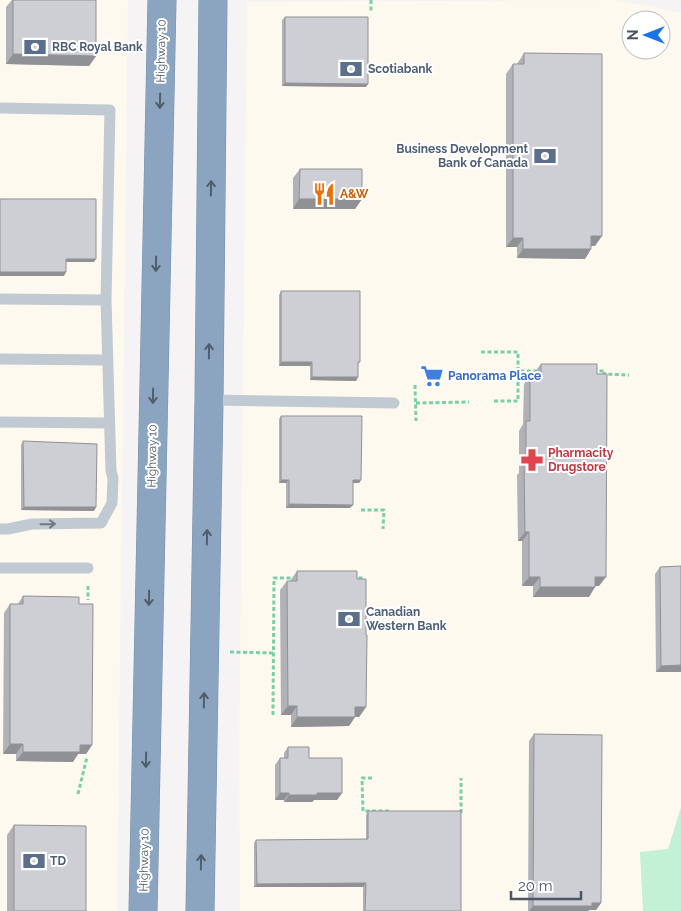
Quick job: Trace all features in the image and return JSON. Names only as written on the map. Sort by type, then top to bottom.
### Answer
[{"type":"highway","name":"Highway 10","points":[[142,911],[162,0]]},
{"type":"highway","points":[[200,911],[209,400],[213,12],[201,0]]},
{"type":"lane","points":[[0,108],[110,110],[106,300],[109,423],[111,472],[113,478],[112,503],[101,522],[32,524],[0,529]]},
{"type":"lane","points":[[0,299],[106,300]]},
{"type":"lane","points":[[0,360],[107,360]]},
{"type":"lane","points":[[209,400],[394,403]]},
{"type":"lane","points":[[0,422],[109,423]]},
{"type":"lane","points":[[0,568],[88,568]]},
{"type":"path","points":[[371,0],[371,13]]},
{"type":"path","points":[[481,352],[518,352],[518,401],[494,401]]},
{"type":"path","points":[[518,371],[547,371]]},
{"type":"path","points":[[585,371],[604,371],[604,374],[629,375]]},
{"type":"path","points":[[415,385],[416,421]]},
{"type":"path","points":[[416,403],[469,402]]},
{"type":"path","points":[[361,510],[384,510],[383,529]]},
{"type":"path","points":[[273,715],[274,578],[304,578]]},
{"type":"path","points":[[343,578],[363,578]]},
{"type":"path","points":[[230,652],[274,652]]},
{"type":"path","points":[[78,794],[87,757]]},
{"type":"path","points":[[372,778],[362,778],[363,811],[392,811]]},
{"type":"path","points":[[460,822],[461,778]]},
{"type":"shaded area","points":[[0,0],[128,0],[117,911],[0,911]]},
{"type":"shaded area","name":"Panorama Place","points":[[617,0],[666,10],[621,10],[621,60],[671,60],[671,11],[681,13],[681,911],[240,911],[239,751],[247,2]]},
{"type":"green space","points":[[681,807],[681,911],[643,911],[640,852],[668,849]]},
{"type":"building","points":[[13,0],[96,0],[96,56],[13,54]]},
{"type":"building","points":[[285,17],[368,17],[368,84],[285,83]]},
{"type":"building","points":[[524,53],[602,54],[602,236],[591,236],[591,249],[523,249],[523,238],[513,238],[513,64],[524,64]]},
{"type":"building","name":"A&W","points":[[300,169],[362,169],[362,199],[299,199]]},
{"type":"building","points":[[0,199],[96,199],[96,259],[66,259],[66,272],[0,272]]},
{"type":"building","points":[[281,291],[360,291],[360,362],[358,362],[358,377],[312,377],[312,362],[281,362]]},
{"type":"building","points":[[541,364],[597,364],[597,374],[607,374],[606,577],[595,577],[595,587],[540,587],[540,577],[529,577],[529,532],[525,532],[524,465],[526,465],[526,421],[530,421],[530,375],[541,375]]},
{"type":"building","points":[[281,416],[362,416],[361,480],[353,480],[353,505],[289,504],[289,480],[281,480]]},
{"type":"building","points":[[23,441],[97,444],[96,507],[24,507]]},
{"type":"building","points":[[681,566],[681,665],[661,666],[660,567]]},
{"type":"building","points":[[297,571],[357,571],[357,579],[366,579],[366,707],[355,707],[355,717],[297,717],[297,706],[288,706],[287,581],[297,581]]},
{"type":"building","points":[[23,596],[79,597],[79,604],[93,604],[92,745],[80,745],[80,752],[23,752],[23,744],[10,744],[10,604],[23,604]]},
{"type":"building","points":[[534,734],[602,735],[601,903],[592,903],[592,906],[533,906]]},
{"type":"building","points":[[288,747],[309,747],[309,758],[342,758],[342,793],[289,795],[289,793],[280,793],[280,758],[288,758]]},
{"type":"building","points":[[368,811],[461,811],[461,911],[365,911],[366,883],[257,884],[256,840],[368,839]]},
{"type":"building","points":[[14,825],[86,826],[86,911],[14,911]]},
{"type":"place","name":"RBC Royal Bank","points":[[35,47]]},
{"type":"place","name":"Scotiabank","points":[[351,69]]},
{"type":"place","name":"Business Development Bank of Canada","points":[[545,156]]},
{"type":"place","name":"A&W","points":[[324,194]]},
{"type":"place","name":"Panorama Place","points":[[432,376]]},
{"type":"place","name":"Pharmacity Drugstore","points":[[532,460]]},
{"type":"place","name":"Canadian Western Bank","points":[[349,619]]},
{"type":"place","name":"TD","points":[[34,861]]}]
